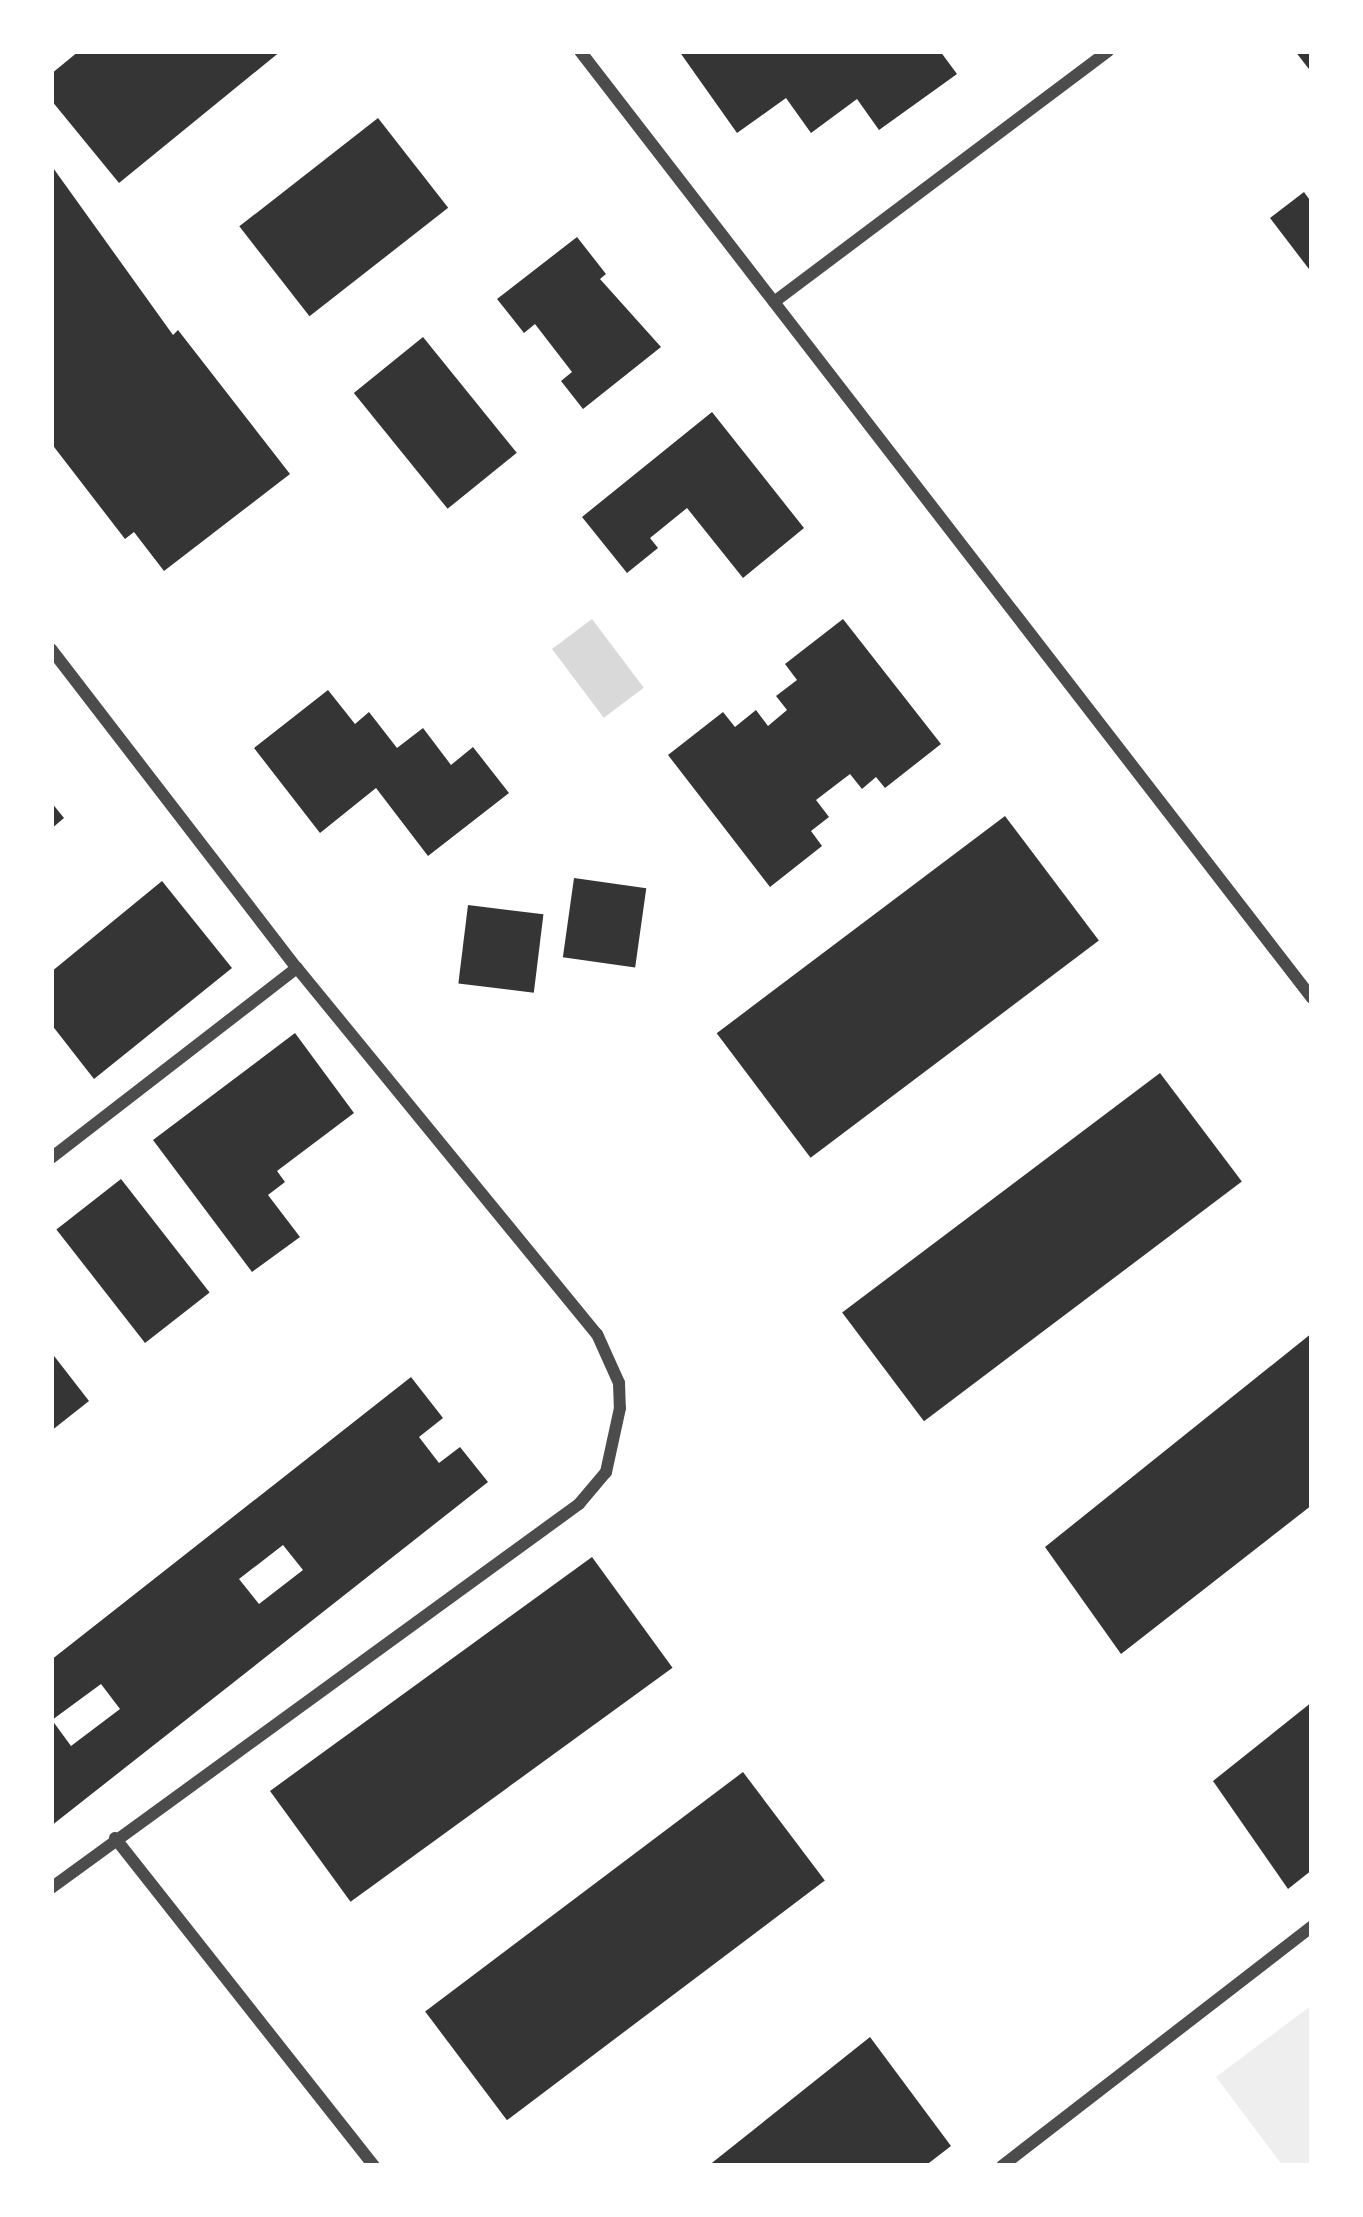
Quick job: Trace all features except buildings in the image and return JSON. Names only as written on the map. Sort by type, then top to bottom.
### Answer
[{"type":"street","points":[[580,51],[1312,998]]},
{"type":"street","points":[[773,302],[1108,51]]},
{"type":"street","points":[[51,649],[297,968],[597,1334],[619,1383],[619,1433],[606,1472],[579,1504],[51,1888]]},
{"type":"street","points":[[51,1158],[297,968]]},
{"type":"street","points":[[115,1838],[374,2166]]},
{"type":"street","points":[[1002,2166],[1312,1926]]},
{"type":"shaded area","points":[[592,619],[644,688],[604,718],[552,649]]},
{"type":"shaded area","points":[[1312,2005],[1312,2166],[1283,2166],[1216,2077]]}]
